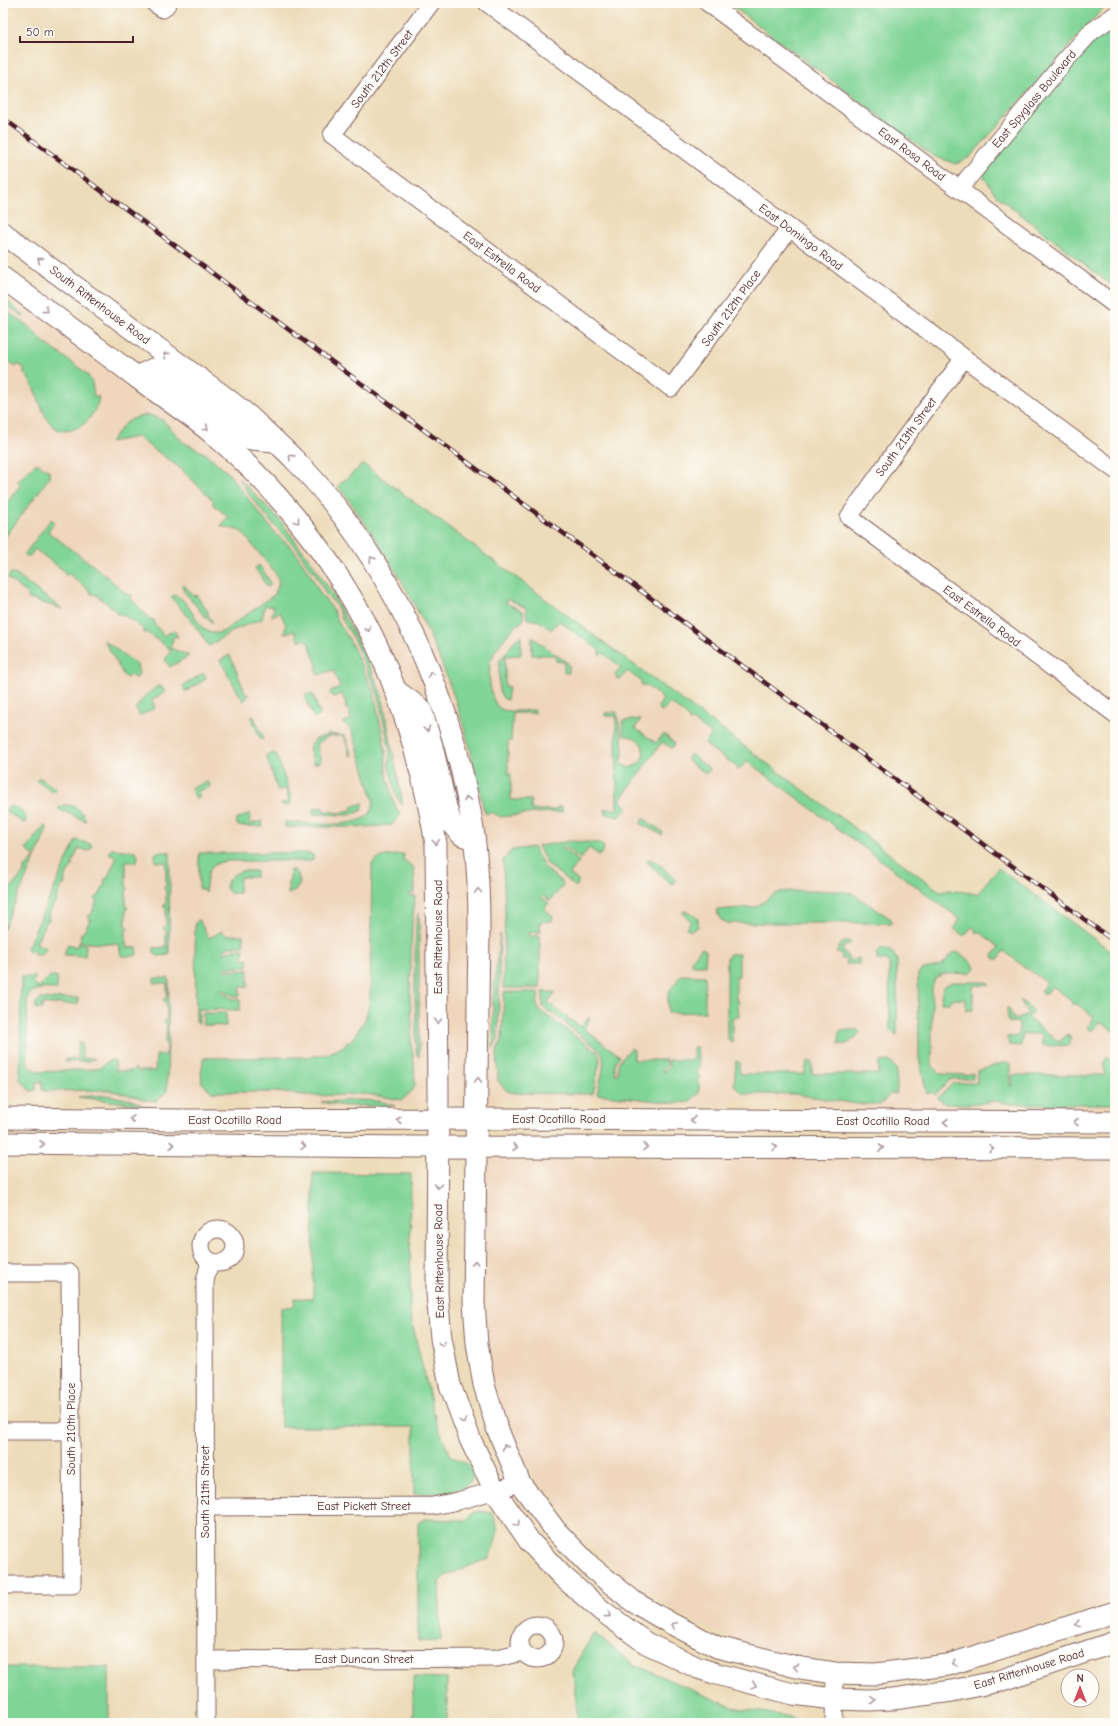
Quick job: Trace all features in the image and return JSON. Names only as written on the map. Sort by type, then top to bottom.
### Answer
[{"type":"main road","name":"South Rittenhouse Road","points":[[3,233],[251,419],[274,441]]},
{"type":"main road","points":[[3,278],[137,377],[153,369],[161,370],[203,400],[251,439],[274,441],[295,461],[333,503],[373,560],[402,609],[444,707],[461,767],[474,837],[479,910],[478,1119],[476,1147],[474,1302],[477,1344],[484,1385],[497,1428],[520,1483],[556,1531],[591,1567],[640,1606],[670,1623],[717,1647],[776,1663],[835,1674],[876,1674],[948,1665],[1115,1612]]},
{"type":"main road","name":"East Rittenhouse Road","points":[[137,377],[212,433],[251,470],[291,513],[329,563],[359,610],[388,671],[412,740],[429,804],[436,844],[438,1120],[437,1293],[441,1338],[450,1385],[470,1438],[495,1491],[530,1542],[562,1576],[601,1610],[646,1642],[698,1668],[793,1694],[834,1699],[887,1700],[952,1691],[999,1681],[1115,1642]]},
{"type":"main road","points":[[395,690],[421,709],[432,746],[451,823],[462,835],[474,837]]},
{"type":"main road","name":"East Ocotillo Road","points":[[3,1118],[185,1120],[478,1119],[1115,1122]]},
{"type":"main road","points":[[752,1147],[754,1137],[769,1121]]},
{"type":"main road","name":"East Ocotillo Road","points":[[3,1144],[438,1147],[1115,1148]]},
{"type":"street","name":"South 212th Street","points":[[332,135],[431,3]]},
{"type":"street","name":"East Domingo Road","points":[[487,3],[1115,470]]},
{"type":"street","name":"East Rosa Road","points":[[708,3],[1115,305]]},
{"type":"street","name":"East Spyglass Boulevard","points":[[958,189],[1064,62],[1092,32],[1115,14]]},
{"type":"street","name":"East Estrella Road","points":[[332,135],[672,388]]},
{"type":"street","name":"South 212th Place","points":[[672,388],[790,228]]},
{"type":"street","name":"South 213th Street","points":[[849,517],[964,358]]},
{"type":"street","name":"East Estrella Road","points":[[849,517],[1115,714]]},
{"type":"street","name":"South 211th Street","points":[[206,1723],[205,1281],[210,1261]]},
{"type":"street","name":"South 210th Place","points":[[3,1273],[70,1273],[72,1585],[3,1585]]},
{"type":"street","points":[[3,1431],[71,1432]]},
{"type":"street","name":"East Pickett Street","points":[[205,1507],[434,1506],[495,1491],[520,1483]]},
{"type":"street","name":"East Duncan Street","points":[[206,1660],[497,1658],[522,1652]]},
{"type":"street","points":[[834,1723],[835,1674]]},
{"type":"shaded area","points":[[3,278],[212,433],[359,610],[402,609],[468,559],[747,761],[1115,1032],[1115,1108],[856,1109],[790,1100],[743,1100],[686,1108],[604,1099],[515,1099],[396,1107],[336,1107],[271,1098],[211,1097],[157,1106],[76,1097],[29,1096],[3,1100]]},
{"type":"shaded area","points":[[1115,1156],[1115,1600],[969,1647],[912,1659],[900,1659],[900,1230],[898,1660],[877,1662],[805,1658],[780,1653],[728,1637],[679,1614],[607,1560],[533,1477],[507,1425],[492,1384],[483,1301],[485,1157],[900,1157],[900,1174],[902,1158]]},
{"type":"green space","points":[[728,3],[1107,4],[970,157],[956,164],[933,156]]},
{"type":"green space","points":[[1115,24],[1115,288],[996,195],[984,177],[990,151],[1104,31]]},
{"type":"green space","points":[[3,297],[24,316],[24,317],[3,303]]},
{"type":"green space","points":[[3,308],[28,326],[45,343],[86,373],[92,382],[94,397],[99,397],[97,406],[86,421],[79,427],[67,431],[57,429],[50,423],[44,413],[30,380],[23,372],[25,369],[18,364],[16,367],[3,357]]},
{"type":"green space","points":[[150,415],[164,421],[183,442],[208,455],[228,473],[275,533],[294,550],[310,574],[320,593],[332,608],[349,639],[374,693],[386,752],[386,771],[394,803],[400,815],[392,825],[366,827],[285,827],[285,822],[338,824],[353,822],[364,818],[372,810],[373,799],[353,733],[349,727],[342,723],[351,719],[348,709],[345,708],[346,703],[342,694],[333,697],[330,694],[331,691],[340,687],[333,670],[318,675],[315,669],[318,668],[308,642],[305,639],[299,641],[294,630],[284,634],[286,625],[280,612],[272,616],[274,607],[265,605],[262,619],[236,629],[209,646],[191,620],[171,597],[173,595],[180,598],[202,626],[208,631],[215,633],[224,631],[275,594],[279,583],[276,574],[241,531],[221,526],[228,517],[212,503],[214,501],[180,468],[137,437],[110,442],[126,423],[142,416]]},
{"type":"green space","points":[[35,464],[39,464],[49,471],[49,478],[3,540],[3,508],[21,484],[17,482]]},
{"type":"green space","points":[[363,464],[941,892],[950,890],[977,894],[998,868],[1115,954],[1115,1032],[1100,1022],[1094,1030],[1090,1030],[1088,1027],[1094,1017],[1077,1004],[1072,1004],[1071,1000],[1052,986],[1046,994],[1043,994],[1041,991],[1046,982],[1028,969],[1024,968],[1004,951],[998,959],[995,959],[993,956],[999,947],[981,933],[976,933],[975,929],[972,927],[964,936],[954,929],[960,919],[747,761],[738,771],[738,768],[706,745],[706,742],[712,734],[692,720],[689,721],[688,717],[670,703],[663,711],[661,711],[658,707],[663,699],[646,685],[641,685],[641,681],[627,671],[621,679],[617,679],[615,675],[621,667],[603,653],[599,655],[599,650],[559,621],[551,630],[539,621],[527,619],[526,608],[508,599],[506,603],[523,611],[524,620],[514,627],[492,657],[490,662],[490,685],[494,700],[501,709],[513,711],[535,710],[535,713],[513,713],[511,741],[508,741],[508,774],[511,774],[511,800],[531,800],[531,810],[556,810],[557,807],[562,807],[562,812],[535,813],[501,817],[490,812],[486,814],[462,720],[447,678],[430,638],[411,598],[389,559],[365,522],[338,486]]},
{"type":"green space","points":[[238,477],[279,519],[313,564],[331,591],[363,650],[382,696],[403,804],[401,804],[396,795],[389,766],[390,751],[378,695],[352,636],[336,605],[326,594],[315,573],[306,563],[299,551],[273,524],[250,496]]},
{"type":"green space","points":[[51,519],[54,523],[48,532],[94,566],[128,595],[132,595],[131,599],[150,619],[154,620],[154,623],[164,636],[174,630],[178,637],[174,636],[170,648],[189,656],[170,667],[165,660],[171,650],[148,633],[144,633],[144,629],[122,614],[117,614],[116,611],[95,594],[91,594],[90,591],[69,574],[65,575],[64,571],[35,549],[29,557],[26,557],[24,555]]},
{"type":"green space","points":[[259,565],[269,580],[270,585],[268,588],[255,568]]},
{"type":"green space","points":[[11,573],[16,575],[62,609],[27,598],[28,594],[7,578]]},
{"type":"green space","points":[[182,585],[184,585],[194,596],[196,595],[209,613],[207,614],[213,623],[207,619],[183,590]]},
{"type":"green space","points":[[521,636],[521,655],[505,656],[505,686],[509,687],[507,700],[503,698],[499,691],[499,662],[516,639]]},
{"type":"green space","points":[[532,637],[569,664],[569,673],[564,673],[564,662],[556,661],[555,655],[532,655]]},
{"type":"green space","points":[[104,640],[137,665],[139,674],[136,679],[130,675],[127,678],[124,676]]},
{"type":"green space","points":[[230,655],[246,695],[249,694],[243,701],[220,660]]},
{"type":"green space","points":[[203,673],[206,679],[185,692],[183,686]]},
{"type":"green space","points":[[158,686],[162,687],[165,692],[152,700],[155,708],[139,716],[138,711],[135,709],[146,695]]},
{"type":"green space","points":[[306,695],[313,695],[320,716],[314,718],[305,698]]},
{"type":"green space","points":[[617,712],[623,745],[621,764],[627,766],[627,768],[640,762],[644,751],[638,740],[632,737],[624,736],[622,721],[640,719],[635,728],[656,743],[664,734],[675,744],[672,748],[662,742],[620,800],[628,808],[619,817],[606,814],[605,809],[617,809],[616,716],[605,716],[605,713]]},
{"type":"green space","points":[[251,717],[254,717],[263,736],[263,739],[261,740]]},
{"type":"green space","points":[[330,734],[345,736],[352,755],[350,756],[344,736],[329,736],[316,744],[321,761],[314,764],[309,747],[316,739]]},
{"type":"green space","points":[[274,753],[277,755],[292,801],[290,805],[281,805],[289,801],[286,789],[278,791],[266,755]]},
{"type":"green space","points":[[690,754],[710,770],[705,773],[687,760],[687,757]]},
{"type":"green space","points":[[39,777],[56,789],[53,792],[36,781]]},
{"type":"green space","points":[[207,782],[209,783],[210,787],[198,791],[200,797],[196,799],[191,788]]},
{"type":"green space","points":[[364,803],[362,810],[348,815],[313,814],[312,812],[314,809],[322,807],[324,811],[340,813],[353,809],[352,806]]},
{"type":"green space","points":[[65,805],[76,807],[83,814],[86,821],[58,809]]},
{"type":"green space","points":[[11,806],[17,808],[24,814],[26,817],[25,823],[6,811],[7,808]]},
{"type":"green space","points":[[250,813],[250,824],[262,821],[263,827],[238,826],[236,820]]},
{"type":"green space","points":[[642,819],[663,832],[662,835],[641,824]]},
{"type":"green space","points":[[46,826],[47,828],[42,842],[3,930],[3,899],[9,892],[9,888],[12,887],[24,872],[24,867],[27,866],[35,857],[26,849],[43,827]]},
{"type":"green space","points":[[76,840],[91,844],[92,848],[88,851],[79,848],[72,863],[73,866],[70,868],[64,881],[65,884],[62,886],[56,899],[57,902],[54,903],[48,916],[49,920],[46,922],[36,943],[46,948],[45,951],[40,955],[34,955],[34,951],[29,951],[27,948]]},
{"type":"green space","points":[[570,841],[601,843],[603,848],[599,855],[589,848],[581,859],[563,846],[562,848],[579,861],[570,874],[578,881],[576,887],[547,864],[538,846]]},
{"type":"green space","points":[[533,847],[545,868],[564,884],[550,901],[544,896],[542,898],[549,903],[544,909],[553,916],[552,921],[540,922],[540,932],[529,933],[529,936],[540,936],[540,988],[505,988],[503,987],[505,910],[503,860],[512,850]]},
{"type":"green space","points":[[112,849],[135,851],[138,854],[137,862],[126,862],[126,886],[128,889],[126,891],[126,906],[128,908],[126,910],[126,925],[129,928],[126,930],[126,947],[137,948],[137,954],[135,956],[121,956],[119,944],[87,943],[80,941],[80,934],[83,933],[90,920],[88,916],[91,915],[97,901],[95,898],[99,896],[105,883],[104,880],[107,878],[117,857],[109,853]]},
{"type":"green space","points":[[157,852],[170,852],[169,955],[157,956],[154,953],[154,948],[166,947],[166,930],[163,928],[166,925],[166,909],[163,906],[166,904],[166,891],[164,888],[166,885],[166,862],[155,862],[155,855]]},
{"type":"green space","points":[[199,853],[307,853],[313,855],[314,858],[311,861],[227,861],[220,863],[211,868],[207,876],[205,893],[199,888]]},
{"type":"green space","points":[[404,854],[403,859],[414,868],[415,893],[410,893],[410,896],[415,896],[412,925],[410,998],[412,1024],[411,1042],[415,1085],[413,1090],[402,1100],[366,1094],[315,1096],[275,1092],[212,1092],[202,1083],[201,1072],[204,1058],[308,1057],[328,1054],[344,1046],[353,1038],[365,1020],[370,1000],[372,864],[378,858]]},
{"type":"green space","points":[[648,859],[663,867],[675,880],[674,883],[670,883],[647,862]]},
{"type":"green space","points":[[290,870],[294,870],[298,874],[300,884],[295,891],[288,894],[288,881],[290,880]]},
{"type":"green space","points":[[242,871],[256,871],[256,877],[240,877],[239,893],[230,893],[226,888],[229,879],[233,875]]},
{"type":"green space","points":[[841,891],[851,893],[891,919],[892,923],[728,923],[721,920],[716,910],[756,907],[780,892]]},
{"type":"green space","points":[[683,911],[691,913],[698,919],[698,927],[691,931],[686,928],[691,921],[684,915]]},
{"type":"green space","points":[[419,912],[419,1057],[417,1055],[416,1046],[415,983],[416,925]]},
{"type":"green space","points":[[199,920],[209,938],[222,931],[225,935],[243,935],[244,946],[232,946],[224,950],[225,953],[234,949],[244,949],[243,959],[248,959],[248,967],[225,968],[225,971],[248,970],[248,987],[240,987],[240,996],[234,996],[222,990],[221,992],[233,999],[240,999],[240,1010],[199,1009],[199,1024],[196,1021],[195,923]]},
{"type":"green space","points":[[500,934],[498,1038],[493,1048],[493,997]]},
{"type":"green space","points":[[849,941],[851,943],[842,948],[850,961],[859,958],[859,964],[846,964],[846,959],[842,959],[841,954],[836,953],[842,943]]},
{"type":"green space","points":[[79,942],[86,945],[85,956],[64,954],[68,944],[77,947]]},
{"type":"green space","points":[[701,948],[706,950],[705,965],[691,965],[691,961]]},
{"type":"green space","points":[[881,949],[886,949],[891,952],[897,960],[897,1035],[890,1031],[889,961],[877,960],[877,952]]},
{"type":"green space","points":[[955,952],[967,958],[975,968],[970,973],[942,974],[935,979],[932,988],[932,1063],[933,1067],[940,1074],[966,1075],[973,1073],[973,1079],[951,1079],[935,1095],[932,1092],[927,1094],[919,1058],[918,974],[922,970],[941,965]]},
{"type":"green space","points":[[730,954],[739,954],[739,976],[736,977],[736,1000],[738,1000],[739,1017],[732,1018],[732,1044],[727,1038],[727,958]]},
{"type":"green space","points":[[681,975],[705,976],[705,1012],[668,1013],[668,993]]},
{"type":"green space","points":[[21,977],[36,977],[32,982],[38,988],[49,977],[57,977],[57,989],[35,990],[27,1000],[27,1062],[30,1067],[39,1072],[94,1069],[102,1066],[112,1059],[115,1061],[116,1071],[132,1071],[135,1068],[138,1071],[155,1071],[156,1055],[166,1055],[166,1044],[164,1041],[166,1038],[167,1025],[164,1021],[167,1019],[166,1002],[163,1000],[167,997],[167,983],[154,983],[154,978],[169,978],[167,1091],[157,1101],[146,1100],[108,1090],[45,1091],[42,1090],[42,1082],[36,1082],[36,1090],[30,1091],[20,1079]]},
{"type":"green space","points":[[986,982],[990,984],[973,986],[973,1010],[966,1010],[966,999],[950,999],[950,1003],[941,1003],[943,989],[950,983]]},
{"type":"green space","points":[[504,992],[539,992],[537,1005],[539,1010],[598,1052],[600,1061],[593,1094],[514,1093],[507,1091],[498,1081],[497,1050],[502,1039]]},
{"type":"green space","points":[[543,992],[555,992],[548,1003],[569,1018],[565,1023],[543,1007]]},
{"type":"green space","points":[[78,998],[78,1004],[42,1004],[42,1009],[36,1009],[36,1003],[41,999]]},
{"type":"green space","points":[[1020,1000],[1033,1010],[1028,1018],[1059,1042],[1068,1034],[1071,1039],[1069,1045],[1044,1046],[1042,1044],[1042,1034],[1023,1034],[1021,1046],[1009,1045],[1007,1037],[1019,1036],[1019,1023],[1008,1022],[1007,1008],[1009,1008],[1014,1020],[1028,1014]]},
{"type":"green space","points":[[203,1013],[226,1013],[226,1026],[203,1025]]},
{"type":"green space","points":[[588,1018],[590,1019],[584,1029],[620,1056],[615,1062],[615,1074],[618,1074],[618,1063],[631,1048],[634,1050],[634,1060],[667,1060],[667,1066],[662,1071],[664,1072],[669,1067],[669,1060],[693,1060],[693,1048],[697,1047],[699,1069],[696,1072],[699,1075],[699,1093],[689,1102],[674,1103],[597,1094],[603,1065],[602,1054],[566,1024],[570,1019],[581,1027]]},
{"type":"green space","points":[[846,1030],[858,1030],[860,1032],[848,1043],[839,1044],[839,1032]]},
{"type":"green space","points":[[78,1043],[82,1043],[82,1058],[95,1058],[88,1061],[65,1062],[66,1059],[78,1059]]},
{"type":"green space","points":[[1107,1057],[1115,1063],[1115,1104],[1010,1104],[997,1101],[969,1104],[945,1104],[938,1098],[953,1083],[977,1083],[977,1071],[1006,1062],[1010,1064],[1010,1086],[1012,1086],[1012,1075],[1105,1075],[1104,1063]]},
{"type":"green space","points":[[736,1061],[739,1062],[740,1074],[805,1074],[807,1061],[812,1062],[812,1074],[878,1074],[879,1062],[889,1061],[896,1068],[896,1094],[891,1093],[882,1103],[879,1104],[857,1104],[795,1094],[743,1094],[734,1085]]},
{"type":"green space","points":[[107,1095],[132,1100],[142,1105],[78,1097]]},
{"type":"green space","points":[[358,1100],[380,1101],[395,1106],[345,1106],[321,1102]]},
{"type":"green space","points":[[313,1173],[411,1174],[410,1314],[436,1422],[451,1456],[468,1464],[473,1474],[471,1482],[466,1487],[444,1493],[414,1494],[414,1427],[281,1427],[281,1308],[294,1306],[295,1298],[313,1299]]},
{"type":"green space","points":[[481,1511],[492,1513],[497,1525],[497,1536],[489,1558],[445,1576],[439,1582],[441,1640],[418,1641],[418,1523],[425,1519],[466,1520],[473,1513]]},
{"type":"green space","points":[[594,1633],[633,1664],[732,1707],[791,1717],[799,1723],[687,1723],[674,1721],[580,1723],[578,1721],[573,1673],[577,1661]]},
{"type":"green space","points":[[3,1667],[109,1667],[109,1723],[3,1723]]},
{"type":"green space","points":[[413,1677],[447,1678],[447,1723],[413,1723]]},
{"type":"railway","points":[[3,118],[1115,942]]}]
